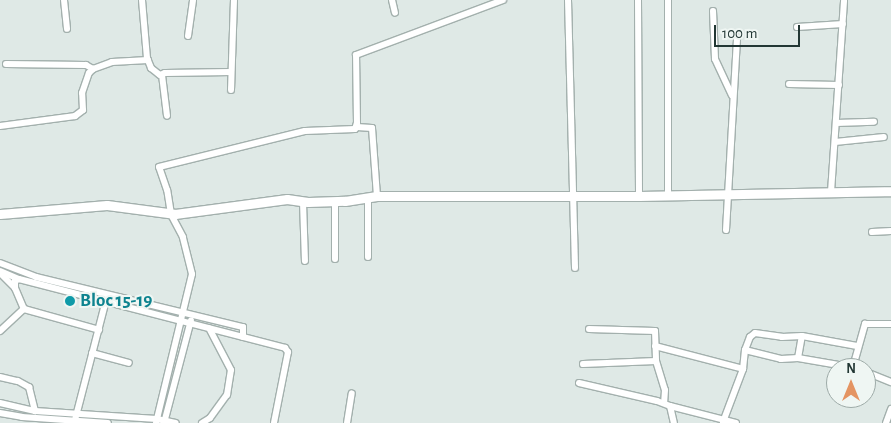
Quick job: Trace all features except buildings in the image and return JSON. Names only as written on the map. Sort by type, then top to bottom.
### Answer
[{"type":"street","points":[[64,0],[67,29]]},
{"type":"street","points":[[142,0],[148,60],[151,68],[162,75]]},
{"type":"street","points":[[188,36],[193,0]]},
{"type":"street","points":[[231,90],[234,0]]},
{"type":"street","points":[[392,0],[395,13]]},
{"type":"street","points":[[357,127],[356,55],[503,0]]},
{"type":"street","points":[[568,0],[576,268]]},
{"type":"street","points":[[638,0],[638,196]]},
{"type":"street","points":[[668,0],[668,195]]},
{"type":"street","points":[[831,192],[844,0]]},
{"type":"street","points":[[713,10],[716,62],[732,95]]},
{"type":"street","points":[[797,28],[843,24]]},
{"type":"street","points":[[726,230],[726,194],[737,37]]},
{"type":"street","points":[[0,126],[58,119],[80,113],[83,110],[82,93],[89,73],[93,69],[112,62],[148,60]]},
{"type":"street","points":[[6,64],[86,65],[93,69]]},
{"type":"street","points":[[162,75],[165,73],[231,72]]},
{"type":"street","points":[[162,75],[166,116]]},
{"type":"street","points":[[789,84],[839,85]]},
{"type":"street","points":[[836,123],[874,122]]},
{"type":"street","points":[[156,421],[192,274],[183,237],[171,214],[166,190],[159,173],[160,165],[178,163],[305,131],[357,127],[372,128],[372,197],[368,257]]},
{"type":"street","points":[[835,142],[884,137]]},
{"type":"street","points":[[0,214],[107,205],[171,214],[287,199],[303,202],[372,197],[638,196],[891,191]]},
{"type":"street","points":[[335,201],[335,259]]},
{"type":"street","points":[[303,202],[305,261]]},
{"type":"street","points":[[872,232],[891,231]]},
{"type":"street","points":[[0,263],[36,277],[243,328],[243,336]]},
{"type":"street","points":[[0,272],[19,279],[106,300],[285,348],[288,352],[274,423]]},
{"type":"street","points":[[0,272],[15,288],[24,309]]},
{"type":"street","points":[[15,288],[15,281],[19,279]]},
{"type":"street","points":[[74,420],[106,300]]},
{"type":"street","points":[[24,309],[99,330]]},
{"type":"street","points":[[0,330],[24,309]]},
{"type":"street","points":[[165,422],[192,314]]},
{"type":"street","points":[[855,358],[857,346],[865,324],[891,324]]},
{"type":"street","points":[[202,423],[210,418],[227,394],[231,370],[209,328]]},
{"type":"street","points":[[589,329],[655,331],[656,361],[665,390],[667,405],[674,423]]},
{"type":"street","points":[[723,421],[743,369],[745,350],[750,337],[755,333],[782,338],[802,336],[857,346]]},
{"type":"street","points":[[798,358],[802,336]]},
{"type":"street","points":[[655,346],[743,369]]},
{"type":"street","points":[[745,350],[781,359],[798,358],[826,363]]},
{"type":"street","points":[[92,353],[129,363]]},
{"type":"street","points":[[583,364],[656,361]]},
{"type":"street","points":[[876,376],[891,382]]},
{"type":"street","points":[[0,377],[29,387],[35,411]]},
{"type":"street","points":[[579,383],[736,423]]},
{"type":"street","points":[[347,423],[352,393]]},
{"type":"street","points":[[0,403],[35,411],[77,413],[176,423]]},
{"type":"street","points":[[886,423],[891,409]]},
{"type":"street","points":[[0,413],[23,420],[74,420],[108,423]]},
{"type":"street","points":[[11,416],[13,423]]},
{"type":"place","name":"Bloc 15-19","points":[[70,301]]}]
